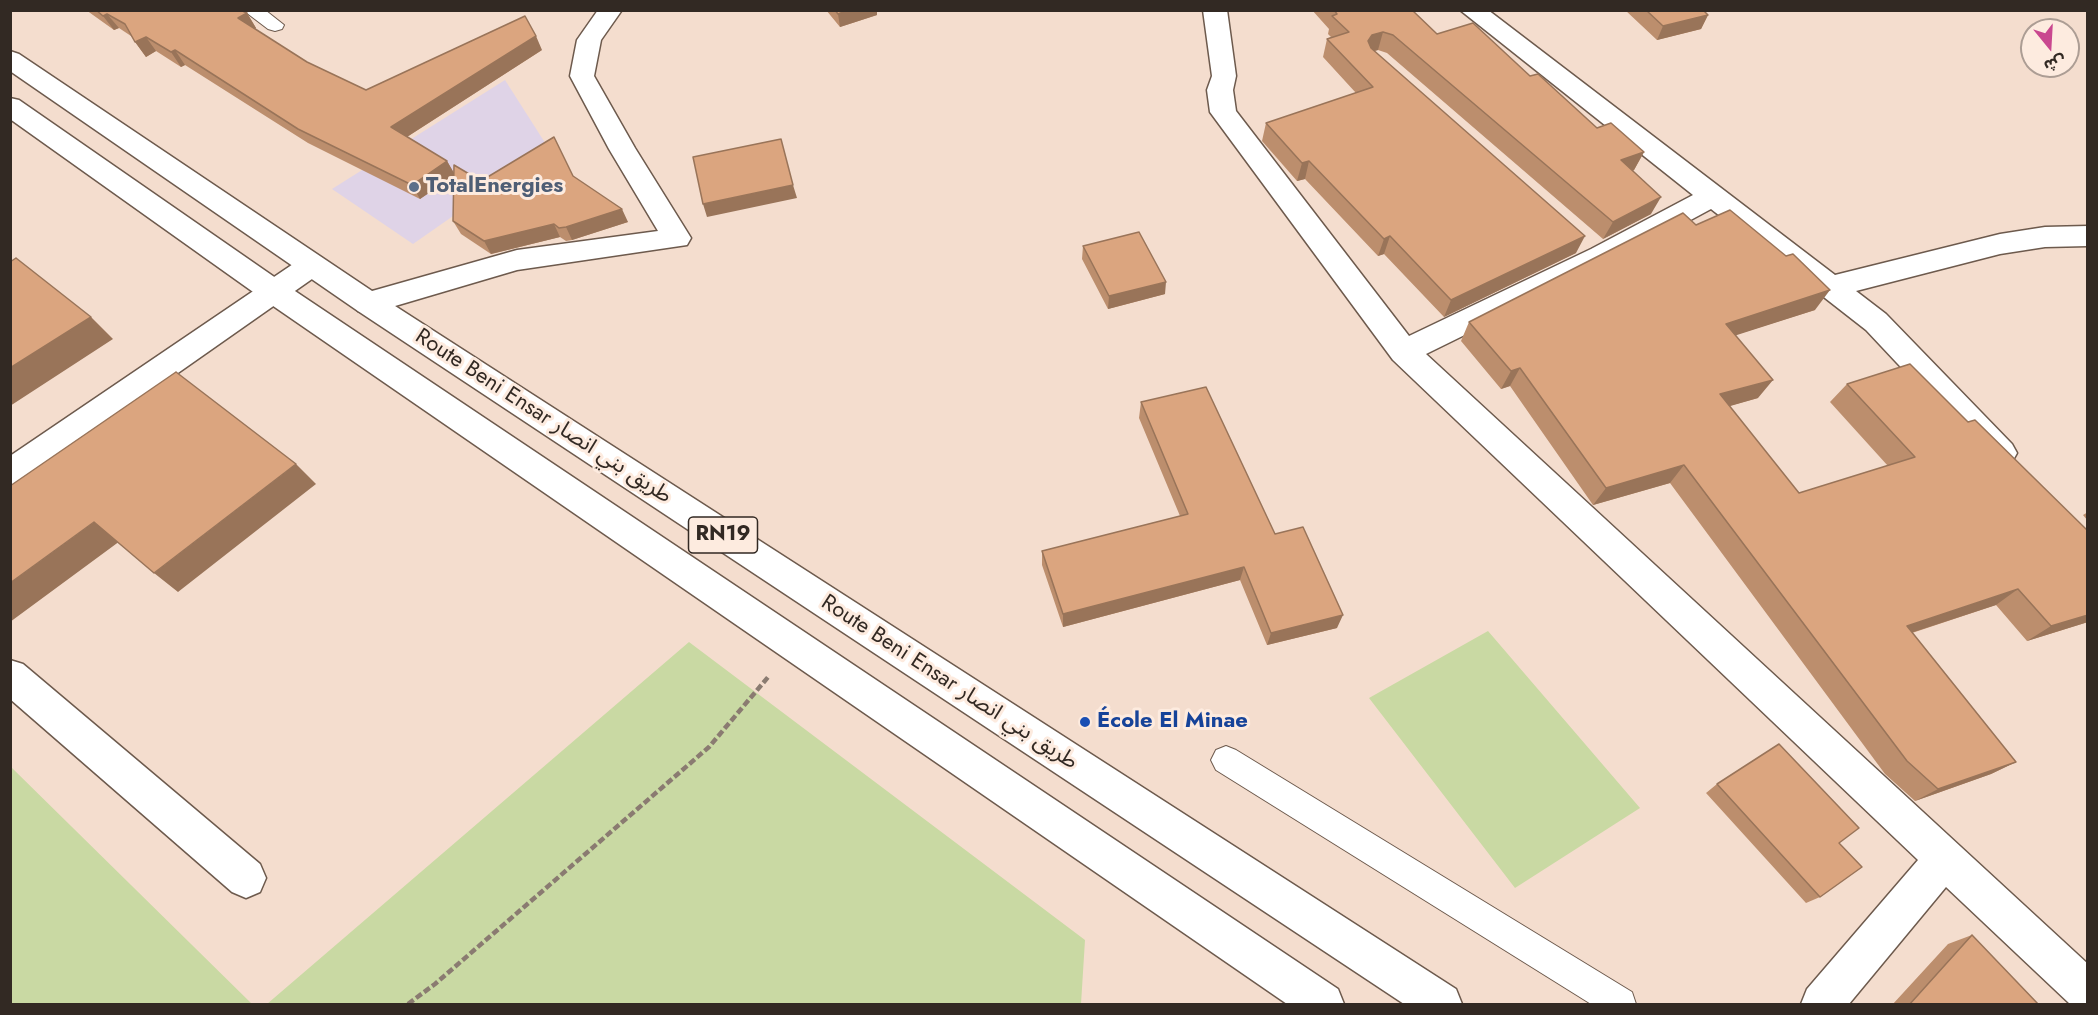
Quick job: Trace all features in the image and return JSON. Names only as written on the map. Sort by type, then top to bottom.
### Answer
[{"type":"main road","points":[[368,303],[517,260],[677,238],[622,149],[582,76],[589,40],[610,10]]},
{"type":"main road","points":[[1215,10],[1224,76],[1220,90],[1223,112],[1404,352],[2088,993]]},
{"type":"main road","points":[[1472,10],[1876,322],[2017,470]]},
{"type":"main road","name":"Route Beni Ensar طريق بني انصار","points":[[10,59],[368,303],[1440,1005]]},
{"type":"main road","name":"Route Beni Ensar طريق بني انصار","points":[[10,106],[273,291],[1323,1005]]},
{"type":"main road","points":[[1404,352],[1592,248],[1714,196]]},
{"type":"main road","points":[[1831,287],[2000,244],[2044,237],[2088,236]]},
{"type":"main road","points":[[10,474],[312,265]]},
{"type":"main road","points":[[10,676],[246,878]]},
{"type":"main road","points":[[1822,1005],[1944,859]]},
{"type":"lane","points":[[252,10],[276,25]]},
{"type":"lane","points":[[1226,760],[1620,1005]]},
{"type":"path","points":[[408,1005],[709,747],[794,646]]},
{"type":"shaded area","points":[[505,80],[549,149],[413,244],[332,189]]},
{"type":"green space","points":[[1488,631],[1640,808],[1515,888],[1369,698]]},
{"type":"green space","points":[[689,642],[1085,940],[1081,1004],[267,1004]]},
{"type":"green space","points":[[11,767],[252,1004],[11,1004]]},
{"type":"building","points":[[96,10],[240,10],[247,13],[238,18],[307,62],[366,90],[525,16],[536,36],[391,127],[447,161],[412,185],[298,129],[175,50],[171,52],[146,37],[135,42],[125,24],[107,14],[103,16]]},
{"type":"building","points":[[835,10],[848,10],[838,14]]},
{"type":"building","points":[[1334,10],[1412,10],[1437,34],[1473,23],[1530,76],[1538,74],[1597,128],[1611,123],[1644,152],[1621,160],[1661,197],[1613,222],[1393,35],[1383,32],[1372,35],[1368,41],[1371,48],[1585,236],[1451,300],[1390,236],[1384,239],[1309,161],[1302,163],[1266,123],[1373,87],[1327,39],[1349,32],[1332,16],[1337,14]]},
{"type":"building","points":[[1646,10],[1703,10],[1708,15],[1663,26]]},
{"type":"building","points":[[554,137],[573,176],[622,209],[566,227],[559,228],[554,224],[484,241],[453,221],[454,165],[481,181]]},
{"type":"building","points":[[781,139],[793,185],[703,204],[693,157]]},
{"type":"building","points":[[1730,210],[1786,256],[1793,254],[1830,290],[1726,324],[1773,380],[1720,394],[1799,493],[1915,457],[1847,384],[1910,364],[1968,422],[1975,420],[2088,531],[2088,615],[2051,626],[2018,589],[1907,626],[2016,762],[1938,789],[1907,761],[1684,465],[1606,488],[1520,368],[1511,371],[1469,322],[1683,213],[1696,225]]},
{"type":"building","points":[[1139,232],[1166,282],[1109,296],[1083,246]]},
{"type":"building","points":[[16,258],[91,317],[10,368],[10,262]]},
{"type":"building","points":[[176,372],[296,464],[154,573],[94,522],[10,583],[10,486]]},
{"type":"building","points":[[1206,387],[1275,534],[1303,527],[1343,615],[1271,633],[1244,567],[1063,614],[1042,551],[1188,514],[1141,402]]},
{"type":"building","points":[[1779,744],[1859,828],[1839,843],[1862,867],[1820,897],[1717,784]]},
{"type":"building","points":[[1972,935],[2039,1005],[1909,1005]]},
{"type":"place","name":"TotalEnergies","points":[[414,187]]},
{"type":"place","name":"École El Minae","points":[[1085,722]]}]
